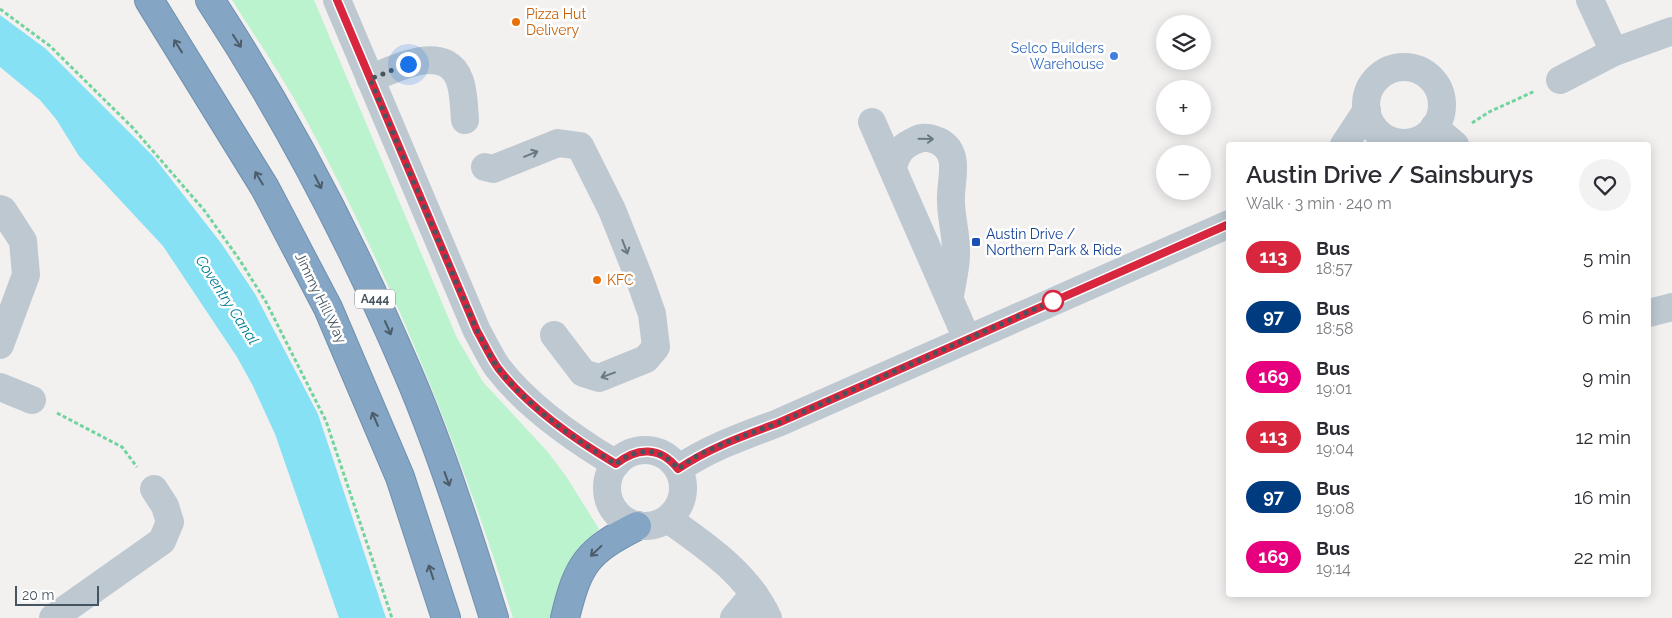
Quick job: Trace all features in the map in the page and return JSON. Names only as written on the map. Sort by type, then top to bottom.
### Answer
[{"type":"highway","name":"Jimmy Hill Way","points":[[149,0],[265,188],[328,308],[400,477],[446,618]]},
{"type":"highway","name":"A444","points":[[210,0],[259,75],[292,132],[354,253],[409,374],[475,556],[494,618]]},
{"type":"highway","points":[[565,618],[571,594],[585,562],[598,548],[637,526]]},
{"type":"street","points":[[337,0],[477,331],[498,368],[536,406],[584,444],[616,464]]},
{"type":"street","points":[[1591,2],[1614,52]]},
{"type":"street","points":[[1560,80],[1614,52],[1672,31]]},
{"type":"street","points":[[370,79],[420,60],[436,60],[450,67],[459,78],[463,90],[465,120]]},
{"type":"street","points":[[1397,142],[1379,133],[1370,122],[1367,110],[1368,94],[1377,79],[1391,69],[1410,67],[1430,77],[1439,91],[1446,137],[1419,139],[1409,142]]},
{"type":"street","points":[[1346,142],[1367,110]]},
{"type":"street","points":[[872,122],[967,339]]},
{"type":"street","points":[[893,167],[897,153],[906,144],[921,138],[932,138],[942,143],[952,156],[954,173],[951,196],[956,254],[950,297]]},
{"type":"street","points":[[485,167],[493,169],[558,143],[580,146],[612,210],[640,280],[652,314],[656,347],[646,359],[599,378],[583,373],[554,335]]},
{"type":"street","points":[[0,345],[26,275],[23,241],[2,209]]},
{"type":"street","points":[[678,469],[698,455],[727,442],[778,423],[1226,225]]},
{"type":"street","points":[[1651,312],[1672,307]]},
{"type":"street","points":[[0,388],[32,400]]},
{"type":"street","points":[[638,451],[651,451],[661,454],[678,469],[683,487],[681,500],[668,519],[652,526],[637,526],[626,521],[614,511],[608,498],[607,484],[616,464],[626,455],[638,451]]},
{"type":"street","points":[[53,618],[162,541],[170,522],[165,506],[154,490]]},
{"type":"street","points":[[668,519],[710,550],[735,572],[754,594],[768,618]]},
{"type":"street","points":[[734,618],[754,594]]},
{"type":"path","points":[[0,9],[50,46],[133,128],[204,210],[239,259],[266,302],[326,420],[392,618]]},
{"type":"path","points":[[1446,137],[1489,112],[1560,80]]},
{"type":"path","points":[[32,400],[122,447],[136,466]]},
{"type":"green space","points":[[232,0],[314,0],[457,338],[483,382],[547,451],[566,476],[599,529],[580,549],[567,569],[558,591],[551,618],[513,618],[470,489],[446,425],[421,362],[366,237],[304,116]]},
{"type":"water","name":"Coventry Canal","points":[[0,15],[46,49],[153,156],[221,243],[255,294],[318,414],[386,618],[339,618],[275,434],[253,386],[237,357],[163,246],[79,156],[56,119],[40,100],[0,67]]},
{"type":"bus line","name":"113","points":[[337,0],[477,331],[498,368],[529,400],[584,444],[616,464],[626,455],[638,451],[651,451],[661,454],[678,469],[698,455],[727,442],[778,423],[1226,225]]},
{"type":"place","name":"Pizza Hut Delivery","points":[[516,22]]},
{"type":"place","name":"Selco Builders Warehouse","points":[[1114,56]]},
{"type":"place","name":"Austin Drive / Northern Park & Ride","points":[[976,242]]},
{"type":"place","name":"KFC","points":[[597,280]]},
{"type":"route","points":[[408,64],[370,79],[477,331],[498,368],[529,400],[584,444],[616,464],[626,455],[638,451],[651,451],[661,454],[678,469],[698,455],[727,442],[778,423],[1053,301]]}]
